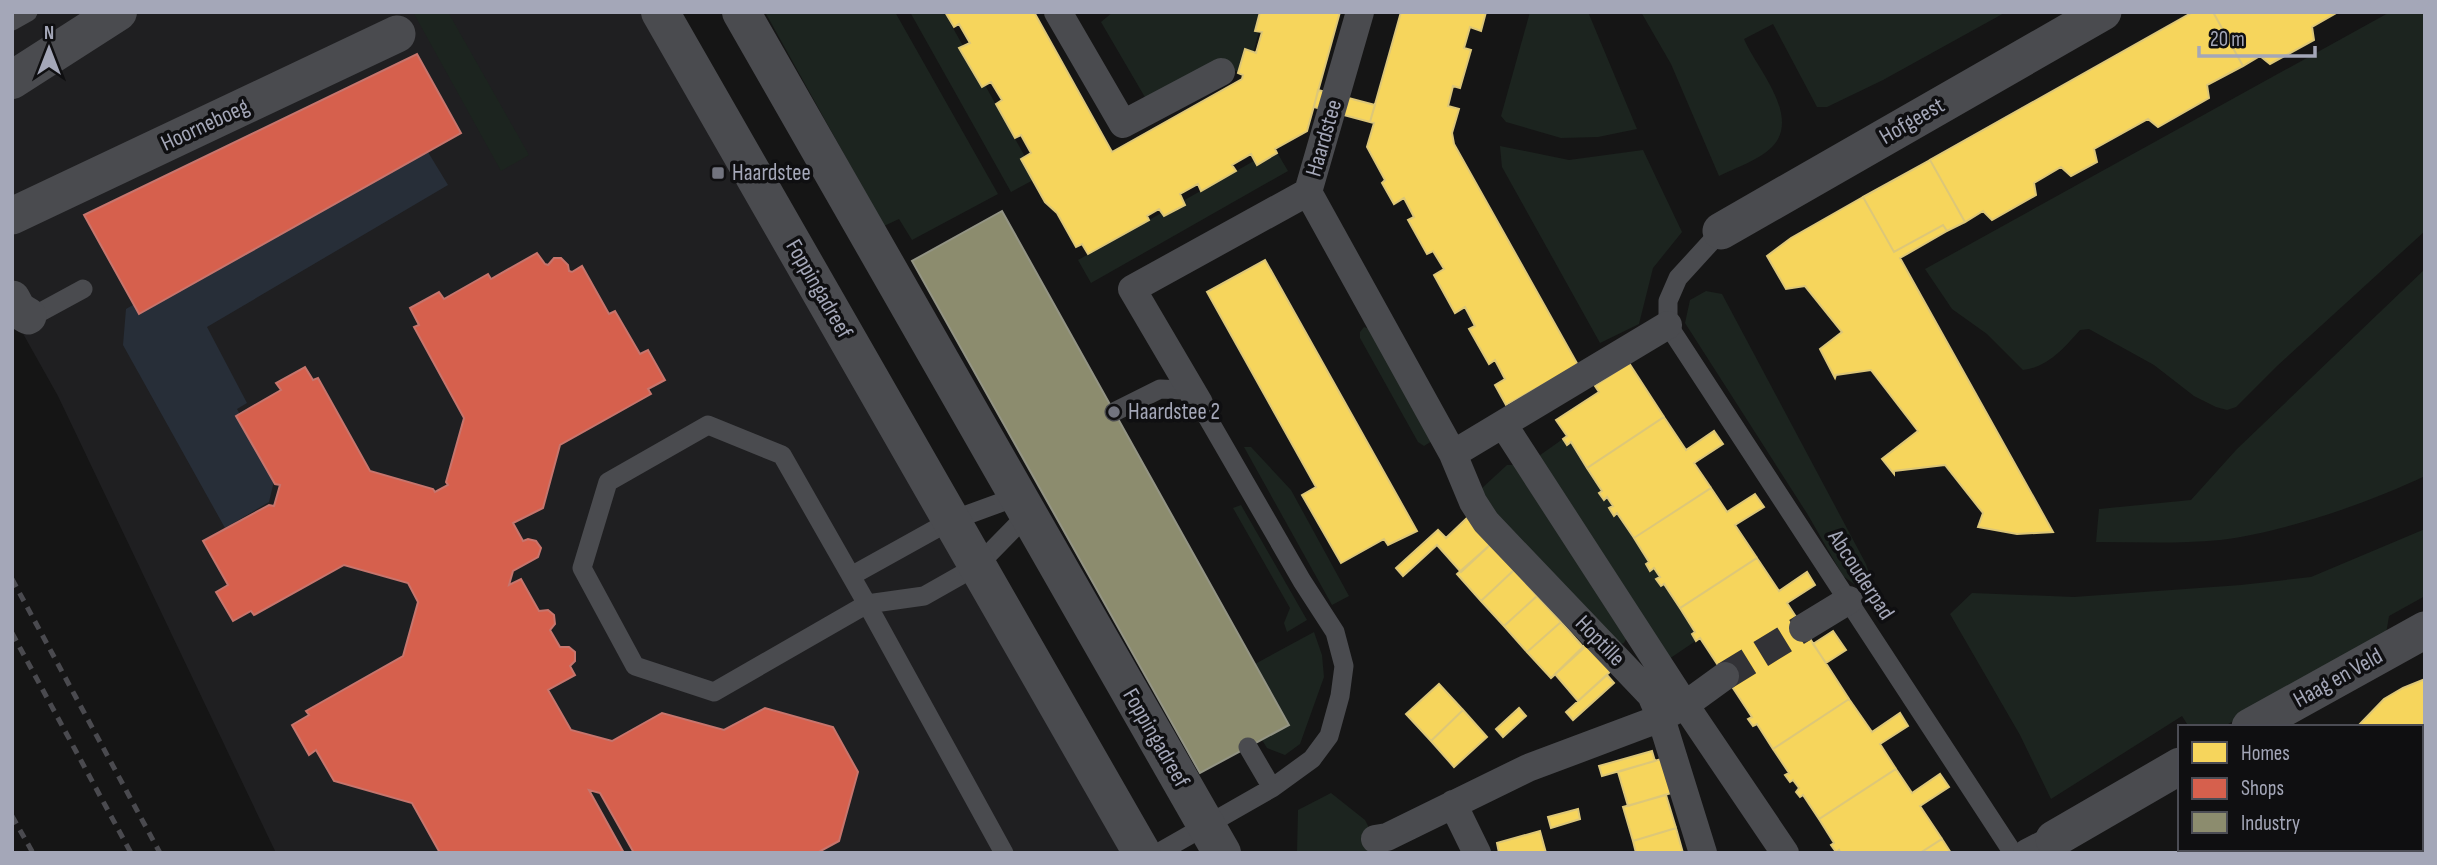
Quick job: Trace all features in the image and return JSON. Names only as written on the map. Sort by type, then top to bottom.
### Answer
[{"type":"street","points":[[12,80],[118,12]]},
{"type":"street","name":"Foppingadreef","points":[[660,12],[1142,853]]},
{"type":"street","name":"Foppingadreef","points":[[741,12],[1214,839]]},
{"type":"street","points":[[1058,12],[1123,124],[1221,72]]},
{"type":"street","name":"Haardstee","points":[[1199,403],[1132,289],[1308,192],[1360,12]]},
{"type":"street","name":"Hofgeest","points":[[1721,231],[2103,12]]},
{"type":"street","name":"Hoorneboeg","points":[[12,216],[397,34]]},
{"type":"street","name":"Hoptille","points":[[1308,192],[1453,454],[1473,502],[1486,522],[1651,695],[1673,712],[1786,853]]},
{"type":"street","points":[[1453,454],[1668,325]]},
{"type":"street","points":[[1503,424],[1673,712]]},
{"type":"street","points":[[1803,628],[1849,600]]},
{"type":"street","name":"Haag en Veld","points":[[2254,725],[2425,630]]},
{"type":"street","points":[[1375,839],[1387,837],[1528,768],[1673,712],[1724,676]]},
{"type":"street","name":"Hoptille","points":[[1673,712],[1703,853]]},
{"type":"street","points":[[2040,846],[2178,767]]},
{"type":"street","points":[[1453,804],[1477,853]]},
{"type":"lane","points":[[12,21],[28,12]]},
{"type":"lane","points":[[1668,325],[1668,301],[1678,278],[1721,231]]},
{"type":"lane","points":[[20,307],[37,314],[83,289]]},
{"type":"lane","name":"Abcouderpad","points":[[1668,325],[2013,853]]},
{"type":"lane","points":[[1114,412],[1160,388],[1185,390],[1199,403],[1302,581],[1335,632],[1344,666],[1340,696],[1329,736],[1312,759],[1272,788],[1214,839],[1158,853]]},
{"type":"lane","points":[[1004,853],[867,604],[782,455],[708,425],[608,482],[582,568],[635,666],[714,692],[867,604],[924,596],[977,566],[1022,506]]},
{"type":"lane","points":[[851,576],[950,521],[1022,506]]},
{"type":"lane","points":[[1248,747],[1272,788]]},
{"type":"shaded area","points":[[12,12],[654,12],[1134,853],[276,853],[58,396],[12,314]]},
{"type":"shaded area","points":[[413,12],[448,12],[529,155],[501,171]]},
{"type":"shaded area","points":[[765,12],[895,12],[998,194],[912,240],[899,219],[884,226]]},
{"type":"shaded area","points":[[910,12],[944,12],[1037,178],[1011,192]]},
{"type":"shaded area","points":[[1113,12],[1264,12],[1248,73],[1208,66],[1146,99],[1101,22]]},
{"type":"shaded area","points":[[1530,12],[1588,12],[1637,129],[1598,137],[1561,138],[1506,122],[1501,116]]},
{"type":"shaded area","points":[[1641,12],[2006,12],[1883,80],[1827,107],[1817,107],[1773,24],[1744,39],[1774,92],[1782,121],[1780,135],[1772,147],[1760,156],[1719,176],[1671,64]]},
{"type":"shaded area","points":[[2390,12],[2425,12],[2425,231],[2236,407],[2227,410],[2194,396],[2154,365],[2089,329],[2080,330],[2048,361],[2023,370],[1987,334],[1952,309],[1925,269]]},
{"type":"shaded area","points":[[420,139],[448,185],[207,327],[247,403],[237,409],[275,477],[269,502],[225,528],[123,345],[126,309]]},
{"type":"shaded area","points":[[1500,146],[1569,160],[1643,150],[1682,232],[1653,268],[1639,324],[1600,343],[1502,167]]},
{"type":"shaded area","points":[[1275,149],[1288,171],[1091,283],[1078,260]]},
{"type":"shaded area","points":[[2425,269],[2425,476],[2324,516],[2271,531],[2220,540],[2189,542],[2096,542],[2099,509],[2191,500],[2237,449]]},
{"type":"shaded area","points":[[1706,291],[1722,294],[1866,564],[1870,576],[1858,587],[1843,576],[1808,515],[1685,323],[1690,300]]},
{"type":"shaded area","points":[[1364,327],[1370,329],[1432,441],[1424,446],[1418,442],[1360,338]]},
{"type":"shaded area","points":[[1567,436],[1700,638],[1669,659],[1536,458]]},
{"type":"shaded area","points":[[1244,447],[1251,447],[1291,490],[1349,596],[1332,605]]},
{"type":"shaded area","points":[[1507,465],[1516,465],[1628,635],[1624,643],[1617,645],[1485,504],[1481,489]]},
{"type":"shaded area","points":[[1241,505],[1307,620],[1287,632],[1284,623],[1290,608],[1233,508]]},
{"type":"shaded area","points":[[2425,529],[2425,596],[2389,616],[2386,634],[2227,725],[2188,725],[2182,716],[2051,799],[2020,735],[1950,614],[1972,593],[2074,597],[2311,577]]},
{"type":"shaded area","points":[[1314,632],[1322,655],[1324,677],[1300,744],[1285,755],[1267,748],[1262,740],[1289,725],[1255,664]]},
{"type":"shaded area","points":[[1331,793],[1365,820],[1382,853],[1297,853],[1298,810]]},
{"type":"building: Homes","points":[[945,12],[1034,12],[1112,152],[1242,79],[1243,75],[1238,73],[1245,49],[1256,53],[1262,32],[1255,31],[1260,12],[1340,12],[1307,131],[1275,149],[1277,153],[1257,165],[1251,154],[1232,165],[1236,171],[1201,191],[1198,184],[1180,194],[1185,205],[1164,216],[1159,209],[1147,216],[1149,220],[1088,254],[1082,244],[1076,247],[1057,213],[1045,202],[1021,159],[1031,153],[1021,135],[1015,138],[996,104],[1002,100],[991,82],[982,87],[959,48],[970,43],[959,24],[954,27]]},
{"type":"building: Homes","points":[[1401,12],[1486,12],[1481,31],[1470,27],[1464,48],[1471,50],[1460,88],[1453,86],[1448,106],[1459,109],[1452,133],[1454,144],[1578,365],[1506,405],[1495,385],[1505,379],[1495,360],[1489,364],[1469,329],[1475,326],[1465,307],[1455,313],[1434,275],[1444,269],[1433,251],[1427,254],[1408,220],[1414,217],[1404,198],[1394,204],[1382,183],[1385,180],[1367,147],[1374,123],[1370,122]]},
{"type":"building: Homes","points":[[2193,12],[2213,12],[2243,66],[2207,85],[2209,98],[2158,127],[2148,119],[2094,149],[2097,162],[2071,176],[2061,167],[2034,183],[2036,195],[1992,220],[1983,211],[1965,222],[1930,160]]},
{"type":"building: Homes","points":[[2213,12],[2338,12],[2312,27],[2314,40],[2270,64],[2260,56],[2243,66]]},
{"type":"building: Homes","points":[[1318,90],[1375,105],[1370,122],[1314,107]]},
{"type":"building: Homes","points":[[1930,160],[1965,222],[1947,231],[1943,225],[1894,252],[1863,197]]},
{"type":"building: Homes","points":[[1863,197],[1894,252],[1943,225],[1947,231],[1900,258],[2053,532],[2017,534],[1978,527],[1983,513],[1945,465],[1894,471],[1894,474],[1882,459],[1918,431],[1871,370],[1836,375],[1835,378],[1820,349],[1842,332],[1805,286],[1786,289],[1767,256],[1791,238]]},
{"type":"building: Homes","points":[[1265,260],[1417,531],[1388,545],[1384,539],[1341,563],[1302,495],[1316,487],[1207,292]]},
{"type":"building: Homes","points":[[1629,363],[1664,417],[1587,468],[1571,442],[1567,445],[1563,439],[1567,436],[1556,420],[1599,392],[1595,386]]},
{"type":"building: Homes","points":[[1664,417],[1686,450],[1714,431],[1723,444],[1694,463],[1711,488],[1634,538],[1617,513],[1614,516],[1609,508],[1613,506],[1607,497],[1604,500],[1599,493],[1602,491],[1587,468]]},
{"type":"building: Homes","points":[[1711,488],[1727,512],[1755,494],[1764,507],[1735,525],[1757,558],[1680,608],[1664,584],[1661,586],[1656,579],[1660,577],[1654,568],[1650,571],[1646,564],[1649,562],[1634,538]]},
{"type":"building: Homes","points":[[1470,515],[1490,545],[1461,572],[1437,545],[1403,576],[1396,568],[1438,530],[1446,538]]},
{"type":"building: Homes","points":[[1490,545],[1514,570],[1481,601],[1457,574]]},
{"type":"building: Homes","points":[[1757,558],[1779,591],[1807,572],[1815,585],[1787,603],[1849,699],[1773,749],[1757,724],[1753,726],[1748,719],[1752,717],[1700,638],[1696,641],[1692,634],[1695,632],[1680,608]]},
{"type":"building: Homes","points":[[1514,570],[1537,596],[1504,626],[1481,601]]},
{"type":"building: Homes","points":[[1537,596],[1561,622],[1527,652],[1504,626]]},
{"type":"building: Homes","points":[[1561,622],[1584,648],[1551,678],[1527,652]]},
{"type":"building: Homes","points":[[1833,631],[1846,650],[1826,663],[1813,644]]},
{"type":"building: Homes","points":[[1587,643],[1612,670],[1578,701],[1555,674]]},
{"type":"building: Homes","points":[[1607,675],[1614,683],[1573,720],[1566,712]]},
{"type":"building: Homes","points":[[2425,679],[2423,774],[2423,725],[2359,725],[2384,699]]},
{"type":"building: Homes","points":[[1439,684],[1463,710],[1431,741],[1406,714]]},
{"type":"building: Homes","points":[[1849,699],[1872,732],[1900,713],[1908,726],[1880,744],[1896,769],[1819,819],[1803,795],[1800,797],[1796,792],[1799,788],[1785,775],[1789,773],[1773,749]]},
{"type":"building: Homes","points":[[1519,708],[1526,716],[1503,737],[1496,729]]},
{"type":"building: Homes","points":[[1463,710],[1487,737],[1454,767],[1431,741]]},
{"type":"building: Homes","points":[[1652,751],[1655,761],[1602,776],[1599,766]]},
{"type":"building: Homes","points":[[1661,759],[1671,793],[1628,806],[1618,772]]},
{"type":"building: Homes","points":[[1896,769],[1912,793],[1940,774],[1949,787],[1920,806],[1942,839],[1920,853],[1836,852],[1831,845],[1834,843],[1819,819]]},
{"type":"building: Homes","points":[[1666,795],[1676,828],[1633,841],[1623,807]]},
{"type":"building: Homes","points":[[1578,809],[1580,819],[1551,828],[1548,817]]},
{"type":"building: Homes","points":[[1676,828],[1683,853],[1636,853],[1633,841]]},
{"type":"building: Homes","points":[[1540,831],[1546,853],[1499,853],[1497,843]]},
{"type":"building: Homes","points":[[1942,839],[1951,853],[1920,853]]},
{"type":"building: Homes","points":[[2229,851],[2286,851],[2283,853]]},
{"type":"building: Shops","points":[[417,54],[461,133],[139,314],[84,215]]},
{"type":"building: Shops","points":[[537,253],[548,265],[554,258],[561,258],[572,272],[582,266],[609,314],[615,311],[640,354],[648,350],[665,380],[648,389],[651,394],[560,445],[543,508],[513,523],[523,541],[536,541],[541,548],[538,557],[513,571],[509,585],[521,579],[539,611],[548,610],[554,615],[555,624],[550,630],[560,647],[569,647],[575,652],[575,661],[570,666],[575,675],[548,690],[571,730],[612,741],[662,713],[724,730],[765,708],[833,727],[858,772],[839,841],[817,853],[634,853],[600,793],[589,790],[624,853],[440,853],[412,803],[334,781],[316,750],[309,755],[292,725],[309,715],[306,711],[403,656],[418,602],[408,583],[344,565],[254,615],[251,611],[233,621],[216,592],[228,585],[203,541],[269,505],[274,506],[280,485],[275,484],[236,416],[281,390],[276,383],[305,367],[313,380],[318,378],[370,471],[433,489],[435,492],[448,485],[446,482],[464,418],[414,327],[419,325],[410,308],[439,292],[444,299],[488,274],[491,279]]},
{"type":"building: Industry","points":[[1002,211],[1289,725],[1200,773],[912,261]]},
{"type":"tunnel","points":[[1725,676],[1803,628]]},
{"type":"railway","points":[[12,579],[160,853]]},
{"type":"railway","points":[[12,633],[131,853]]},
{"type":"railway","points":[[12,816],[33,853]]},
{"type":"place","name":"Haardstee","points":[[718,173]]},
{"type":"place","name":"Haardstee 2","points":[[1114,412]]}]
